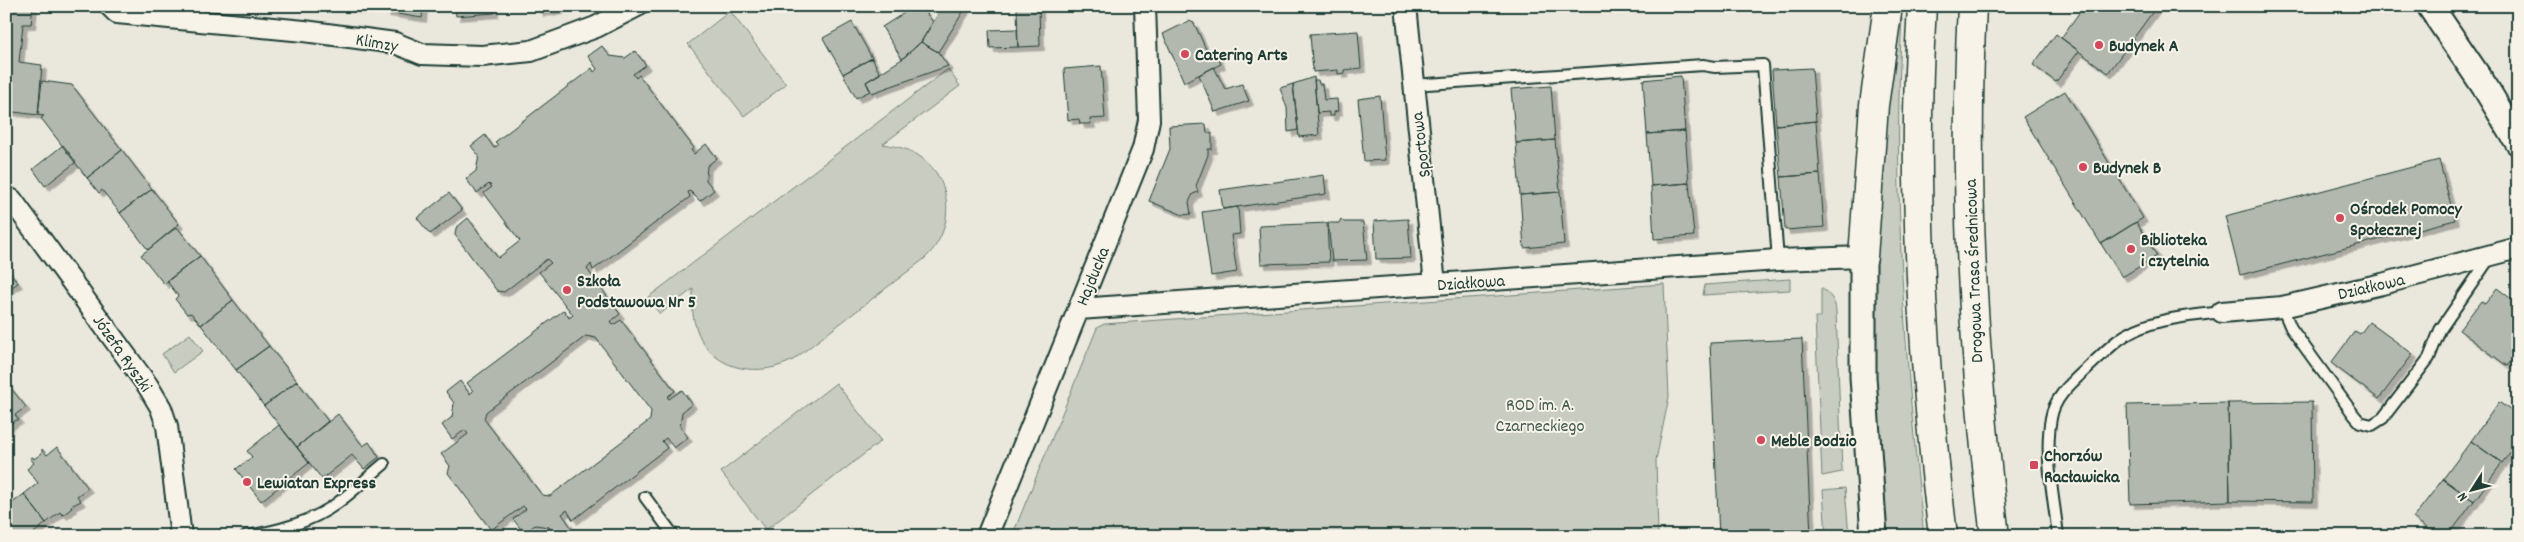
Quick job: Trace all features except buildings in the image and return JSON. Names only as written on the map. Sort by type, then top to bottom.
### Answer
[{"type":"main road","points":[[1863,257],[1874,105],[1888,6]]},
{"type":"main road","points":[[1922,6],[1919,52],[1917,219],[1926,384],[1944,536]]},
{"type":"main road","name":"Drogowa Trasa Średnicowa","points":[[1972,6],[1968,106],[1968,216],[1977,380],[1995,536]]},
{"type":"street","name":"Klimzy","points":[[110,6],[117,13],[377,40],[395,43],[422,54],[482,56],[531,50],[596,27],[637,6]]},
{"type":"street","name":"Hajducka","points":[[987,536],[1143,149],[1149,120],[1145,6]]},
{"type":"street","name":"Sportowa","points":[[1406,6],[1435,284]]},
{"type":"street","points":[[2432,7],[2485,87],[2518,142]]},
{"type":"street","name":"Józefa Ryszki","points":[[6,197],[12,200],[128,357],[161,408],[167,426],[181,536]]},
{"type":"street","name":"Działkowa","points":[[2222,312],[2282,306],[2382,284],[2518,248]]},
{"type":"street","name":"Działkowa","points":[[1079,310],[1778,260],[1863,257]]},
{"type":"street","points":[[1863,257],[1863,377],[1874,536]]},
{"type":"lane","points":[[1413,85],[1703,65],[1715,67],[1763,65],[1778,260]]},
{"type":"lane","points":[[2282,306],[2291,328],[2354,415],[2360,422],[2372,425],[2383,418],[2429,358],[2440,330],[2492,255]]},
{"type":"lane","points":[[2058,536],[2048,441],[2051,417],[2057,401],[2071,384],[2118,340],[2147,326],[2177,317],[2222,312]]},
{"type":"lane","points":[[246,536],[262,534],[318,515],[336,504],[384,464]]},
{"type":"lane","points":[[645,497],[674,536]]},
{"type":"green space","points":[[730,11],[786,84],[744,116],[688,44]]},
{"type":"green space","points":[[1898,14],[1902,18],[1899,149],[1902,277],[1911,406],[1924,536],[1886,536],[1876,397],[1873,304],[1876,211],[1881,146]]},
{"type":"green space","points":[[948,69],[960,86],[883,144],[896,146],[916,154],[929,164],[938,176],[944,190],[947,205],[946,220],[942,234],[924,259],[793,360],[779,366],[764,369],[736,367],[712,353],[702,342],[694,322],[693,289],[660,314],[647,298]]},
{"type":"green space","points":[[1790,279],[1790,290],[1703,295],[1705,285]]},
{"type":"green space","name":"ROD im. A. Czarneckiego","points":[[1664,284],[1669,397],[1656,460],[1658,536],[1012,536],[1097,328],[1104,324]]},
{"type":"green space","points":[[1821,288],[1831,297],[1836,310],[1842,472],[1822,476],[1815,317],[1821,317]]},
{"type":"green space","points":[[190,334],[203,351],[174,372],[162,354]]},
{"type":"green space","points":[[836,383],[881,441],[766,530],[721,472]]},
{"type":"green space","points":[[1845,488],[1849,536],[1826,536],[1823,490]]},
{"type":"place","name":"Budynek A","points":[[2099,45]]},
{"type":"place","name":"Catering Arts","points":[[1185,54]]},
{"type":"place","name":"Budynek B","points":[[2083,167]]},
{"type":"place","name":"Ośrodek Pomocy Społecznej","points":[[2340,218]]},
{"type":"place","name":"Biblioteka i czytelnia","points":[[2131,249]]},
{"type":"place","name":"Szkoła Podstawowa Nr 5","points":[[567,290]]},
{"type":"place","name":"Meble Bodzio","points":[[1761,440]]},
{"type":"place","name":"Chorzów Racławicka","points":[[2034,465]]},
{"type":"place","name":"Lewiatan Express","points":[[247,482]]}]
